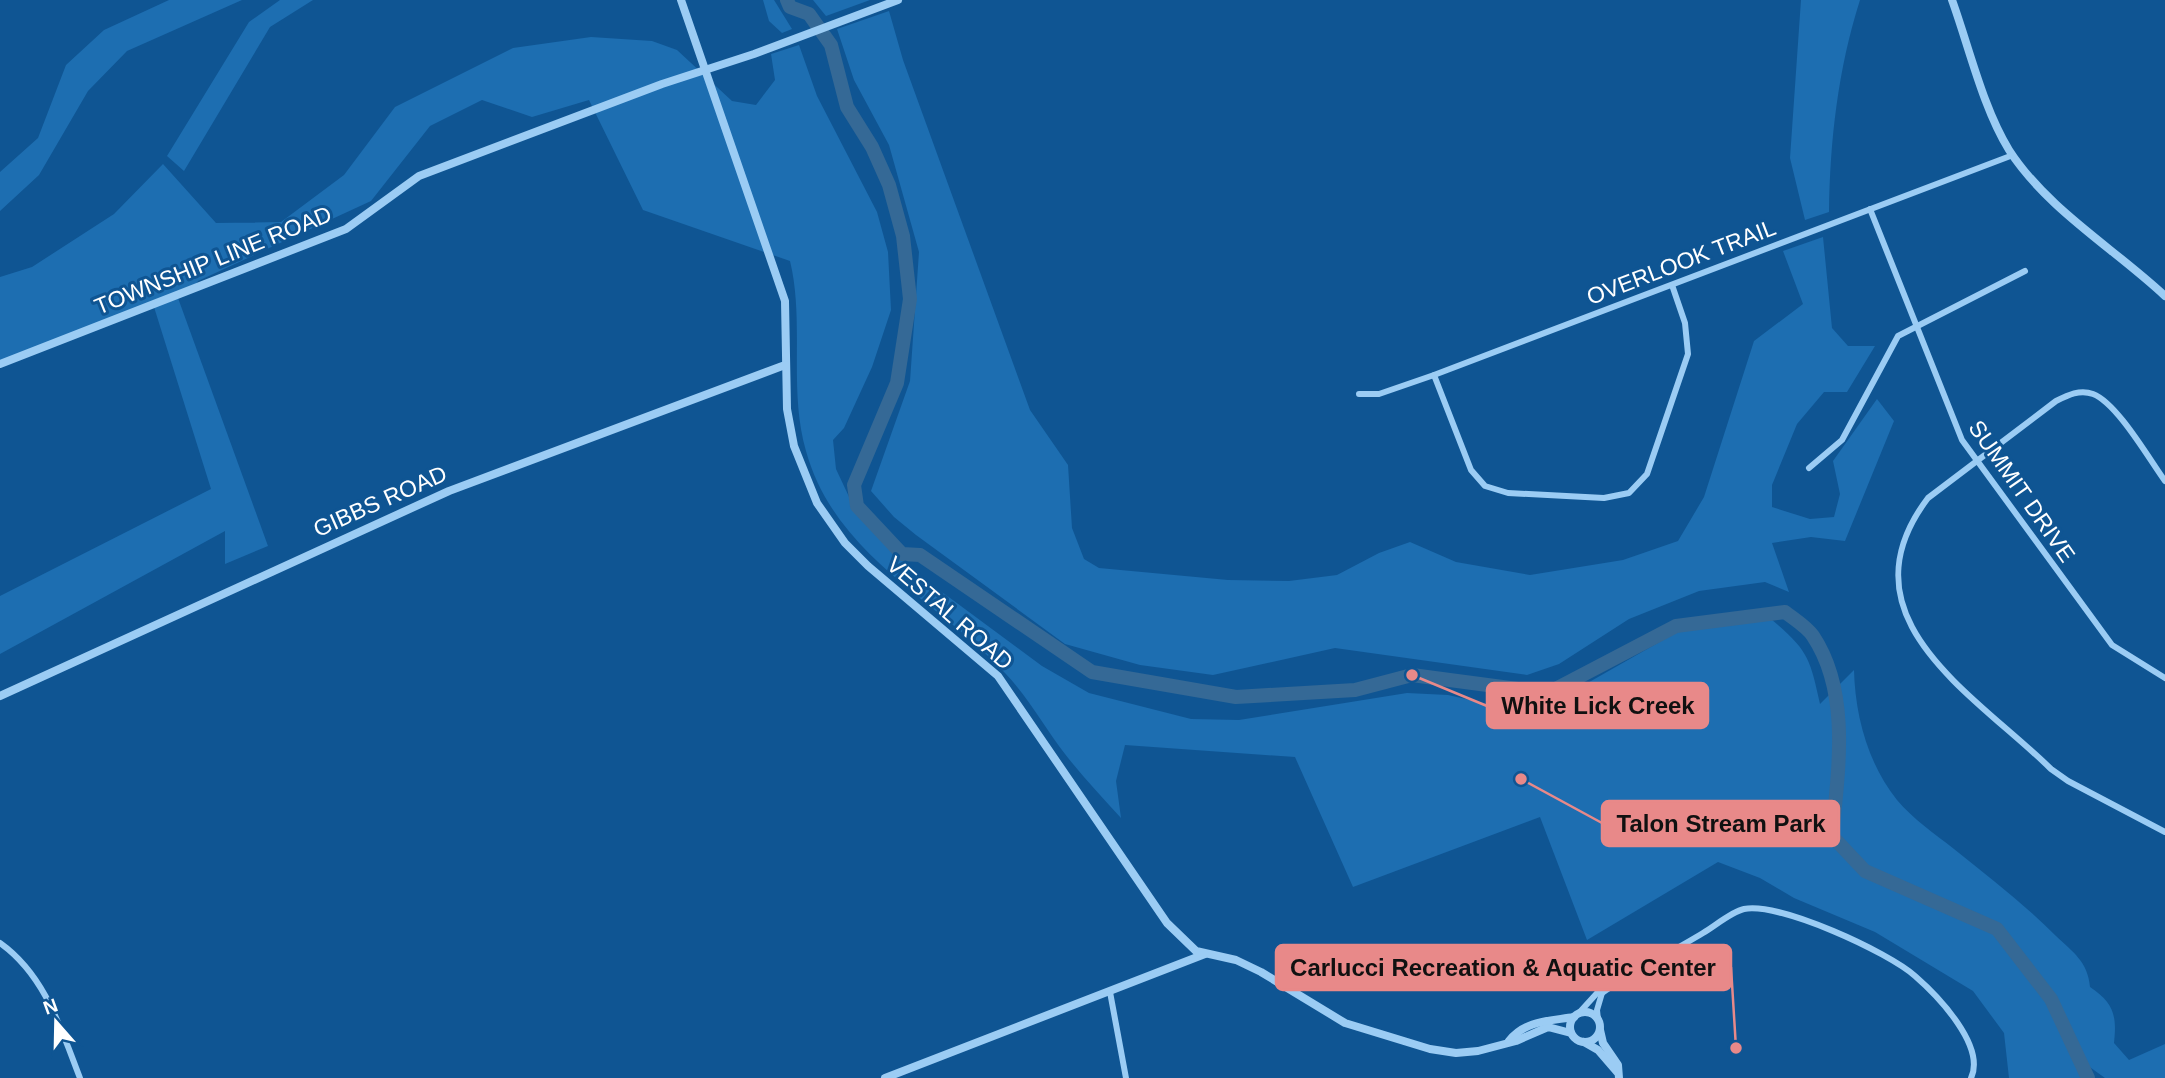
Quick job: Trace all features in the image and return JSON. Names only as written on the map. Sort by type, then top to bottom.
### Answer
[{"type":"street","name":"VESTAL ROAD","points":[[681,0],[785,301],[788,326],[785,365],[787,409],[794,446],[809,486],[831,526],[868,566],[998,676],[1167,923],[1188,946],[1206,954],[1245,964],[1345,1023],[1397,1040],[1456,1053],[1478,1051],[1523,1039],[1548,1027],[1571,1033]]},
{"type":"street","name":"TOWNSHIP LINE ROAD","points":[[0,363],[345,229],[419,176],[704,69],[784,43],[898,0]]},
{"type":"street","points":[[1952,0],[1996,125],[2013,155],[2043,190],[2165,296]]},
{"type":"street","name":"OVERLOOK TRAIL","points":[[1359,394],[1379,394],[1434,374],[2013,155]]},
{"type":"street","name":"SUMMIT DRIVE","points":[[1870,209],[1957,432],[2112,645],[2165,678]]},
{"type":"street","points":[[1809,468],[1842,440],[1893,342],[1903,332],[1916,328],[2025,271]]},
{"type":"street","points":[[1434,374],[1471,471],[1485,486],[1508,493],[1604,498],[1629,493],[1647,474],[1688,354],[1685,323],[1672,285]]},
{"type":"street","name":"GIBBS ROAD","points":[[0,696],[449,491],[785,365]]},
{"type":"street","points":[[2165,481],[2107,403],[2086,392],[2072,394],[2056,401],[1928,498],[1913,520],[1901,550],[1899,593],[1912,632],[1930,656],[2051,769],[2068,781],[2165,832]]},
{"type":"street","points":[[1618,1075],[1598,1050],[1576,1040],[1571,1033],[1570,1025],[1588,1000],[1743,909],[1773,909],[1856,942],[1914,975],[1953,1017],[1971,1045],[1974,1057],[1971,1078]]},
{"type":"street","points":[[0,943],[27,968],[41,988],[55,1013],[80,1078]]},
{"type":"street","points":[[885,1078],[1206,954]]},
{"type":"street","points":[[1110,992],[1126,1078]]},
{"type":"street","points":[[1602,993],[1597,1010],[1598,1020],[1603,1043],[1618,1065],[1618,1075]]},
{"type":"street","points":[[1576,1015],[1588,1012],[1598,1020]]},
{"type":"street","name":"VESTAL ROAD","points":[[1509,1041],[1513,1035],[1539,1022],[1576,1015]]},
{"type":"street","points":[[1584,1042],[1594,1040],[1600,1030]]},
{"type":"shaded area","points":[[169,0],[242,0],[127,51],[88,91],[39,175],[0,211],[0,172],[38,138],[66,65],[104,30]]},
{"type":"shaded area","points":[[280,0],[313,0],[270,27],[184,171],[167,156],[249,22]]},
{"type":"shaded area","points":[[763,0],[774,0],[792,29],[782,33],[769,21]]},
{"type":"shaded area","points":[[813,0],[870,0],[826,16]]},
{"type":"shaded area","points":[[1801,0],[1860,0],[1846,52],[1837,105],[1829,212],[1805,220],[1790,158]]},
{"type":"shaded area","points":[[889,11],[903,60],[1030,410],[1068,465],[1072,528],[1084,559],[1099,568],[1228,580],[1289,581],[1337,575],[1379,553],[1410,542],[1456,562],[1530,575],[1623,560],[1678,541],[1704,497],[1754,341],[1803,304],[1783,251],[1823,237],[1832,328],[1848,346],[1875,346],[1847,392],[1824,392],[1797,424],[1772,485],[1772,507],[1810,519],[1834,517],[1840,494],[1833,461],[1877,399],[1894,421],[1845,541],[1811,537],[1772,543],[1789,592],[1765,582],[1699,591],[1629,619],[1559,664],[1527,675],[1335,648],[1213,675],[1140,665],[1065,644],[916,535],[894,517],[871,491],[910,381],[919,252],[889,145],[854,80],[837,29]]},
{"type":"shaded area","points":[[591,37],[652,41],[677,50],[732,101],[756,105],[775,80],[771,54],[799,45],[817,96],[877,212],[888,252],[891,310],[872,367],[844,428],[833,440],[836,469],[858,516],[923,578],[1042,666],[1089,693],[1191,719],[1239,720],[1407,693],[1448,695],[1502,707],[1549,705],[1677,632],[1771,619],[1793,639],[1806,656],[1820,704],[1854,670],[1857,704],[1865,738],[1878,771],[1897,800],[1917,820],[2019,902],[2074,953],[2083,964],[2090,987],[2109,1005],[2115,1025],[2114,1043],[2129,1060],[2165,1044],[2165,1078],[2105,1078],[2080,1060],[2088,1078],[2009,1078],[2004,1033],[1973,991],[1875,932],[1794,898],[1760,878],[1718,862],[1587,940],[1540,817],[1353,887],[1295,757],[1125,745],[1116,781],[1121,818],[1072,762],[1005,673],[864,548],[840,520],[820,488],[806,451],[801,427],[796,308],[790,261],[643,210],[589,100],[532,117],[482,100],[430,126],[371,201],[198,281],[190,293],[178,298],[268,546],[225,564],[225,531],[0,654],[0,596],[211,489],[154,307],[0,363],[0,277],[32,267],[114,214],[163,164],[216,223],[281,222],[344,175],[395,107],[513,48]]},
{"type":"waterway","points":[[787,0],[790,7],[809,14],[831,45],[847,107],[872,147],[889,185],[903,236],[910,299],[897,383],[854,485],[857,506],[902,554],[920,555],[1092,672],[1236,697],[1355,690],[1412,675],[1548,693],[1676,626],[1785,612],[1813,636],[1825,658],[1833,682],[1839,760],[1832,836],[1865,871],[1997,929],[2051,999],[2088,1078]]},
{"type":"place","name":"White Lick Creek","points":[[1412,675]]},
{"type":"place","name":"Talon Stream Park","points":[[1521,779]]},
{"type":"place","name":"Carlucci Recreation & Aquatic Center","points":[[1736,1048]]}]
